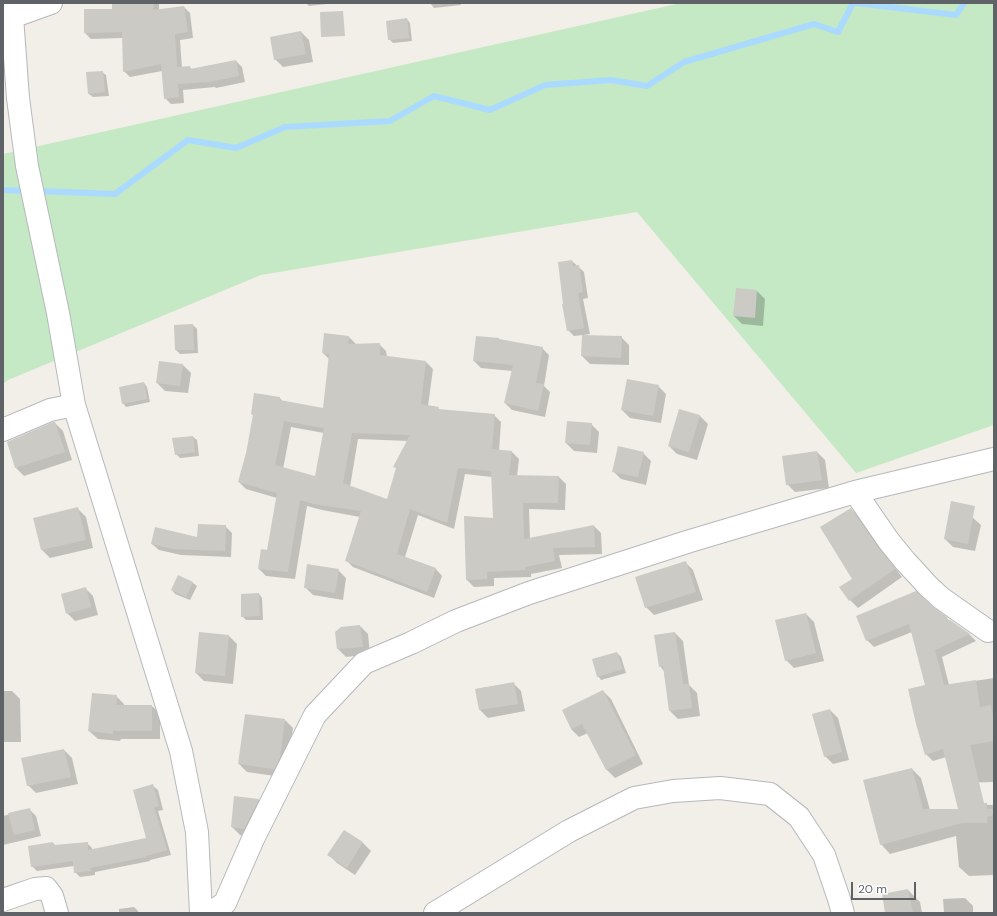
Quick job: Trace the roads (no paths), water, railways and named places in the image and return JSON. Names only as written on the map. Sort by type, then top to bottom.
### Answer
[{"type":"street","points":[[51,3],[12,10],[18,98],[27,166],[58,313],[74,405],[181,751],[197,832],[201,913]]},
{"type":"street","points":[[3,430],[50,410],[74,405]]},
{"type":"street","points":[[222,910],[253,839],[315,715],[364,664],[456,621],[529,593],[855,492],[994,459]]},
{"type":"street","points":[[855,492],[888,540],[926,585],[941,598],[988,631]]},
{"type":"street","points":[[435,913],[569,831],[634,798],[673,790],[720,788],[770,794],[799,817],[824,855],[843,913]]},
{"type":"street","points":[[4,893],[46,888],[52,896],[57,913]]},
{"type":"waterway","points":[[37,191],[115,194],[188,140],[236,148],[285,127],[390,121],[434,96],[490,110],[545,85],[611,80],[647,86],[684,62],[814,24],[838,32],[853,3]]},
{"type":"waterway","points":[[857,3],[956,15],[964,3]]},
{"type":"waterway","points":[[3,190],[27,191]]}]
